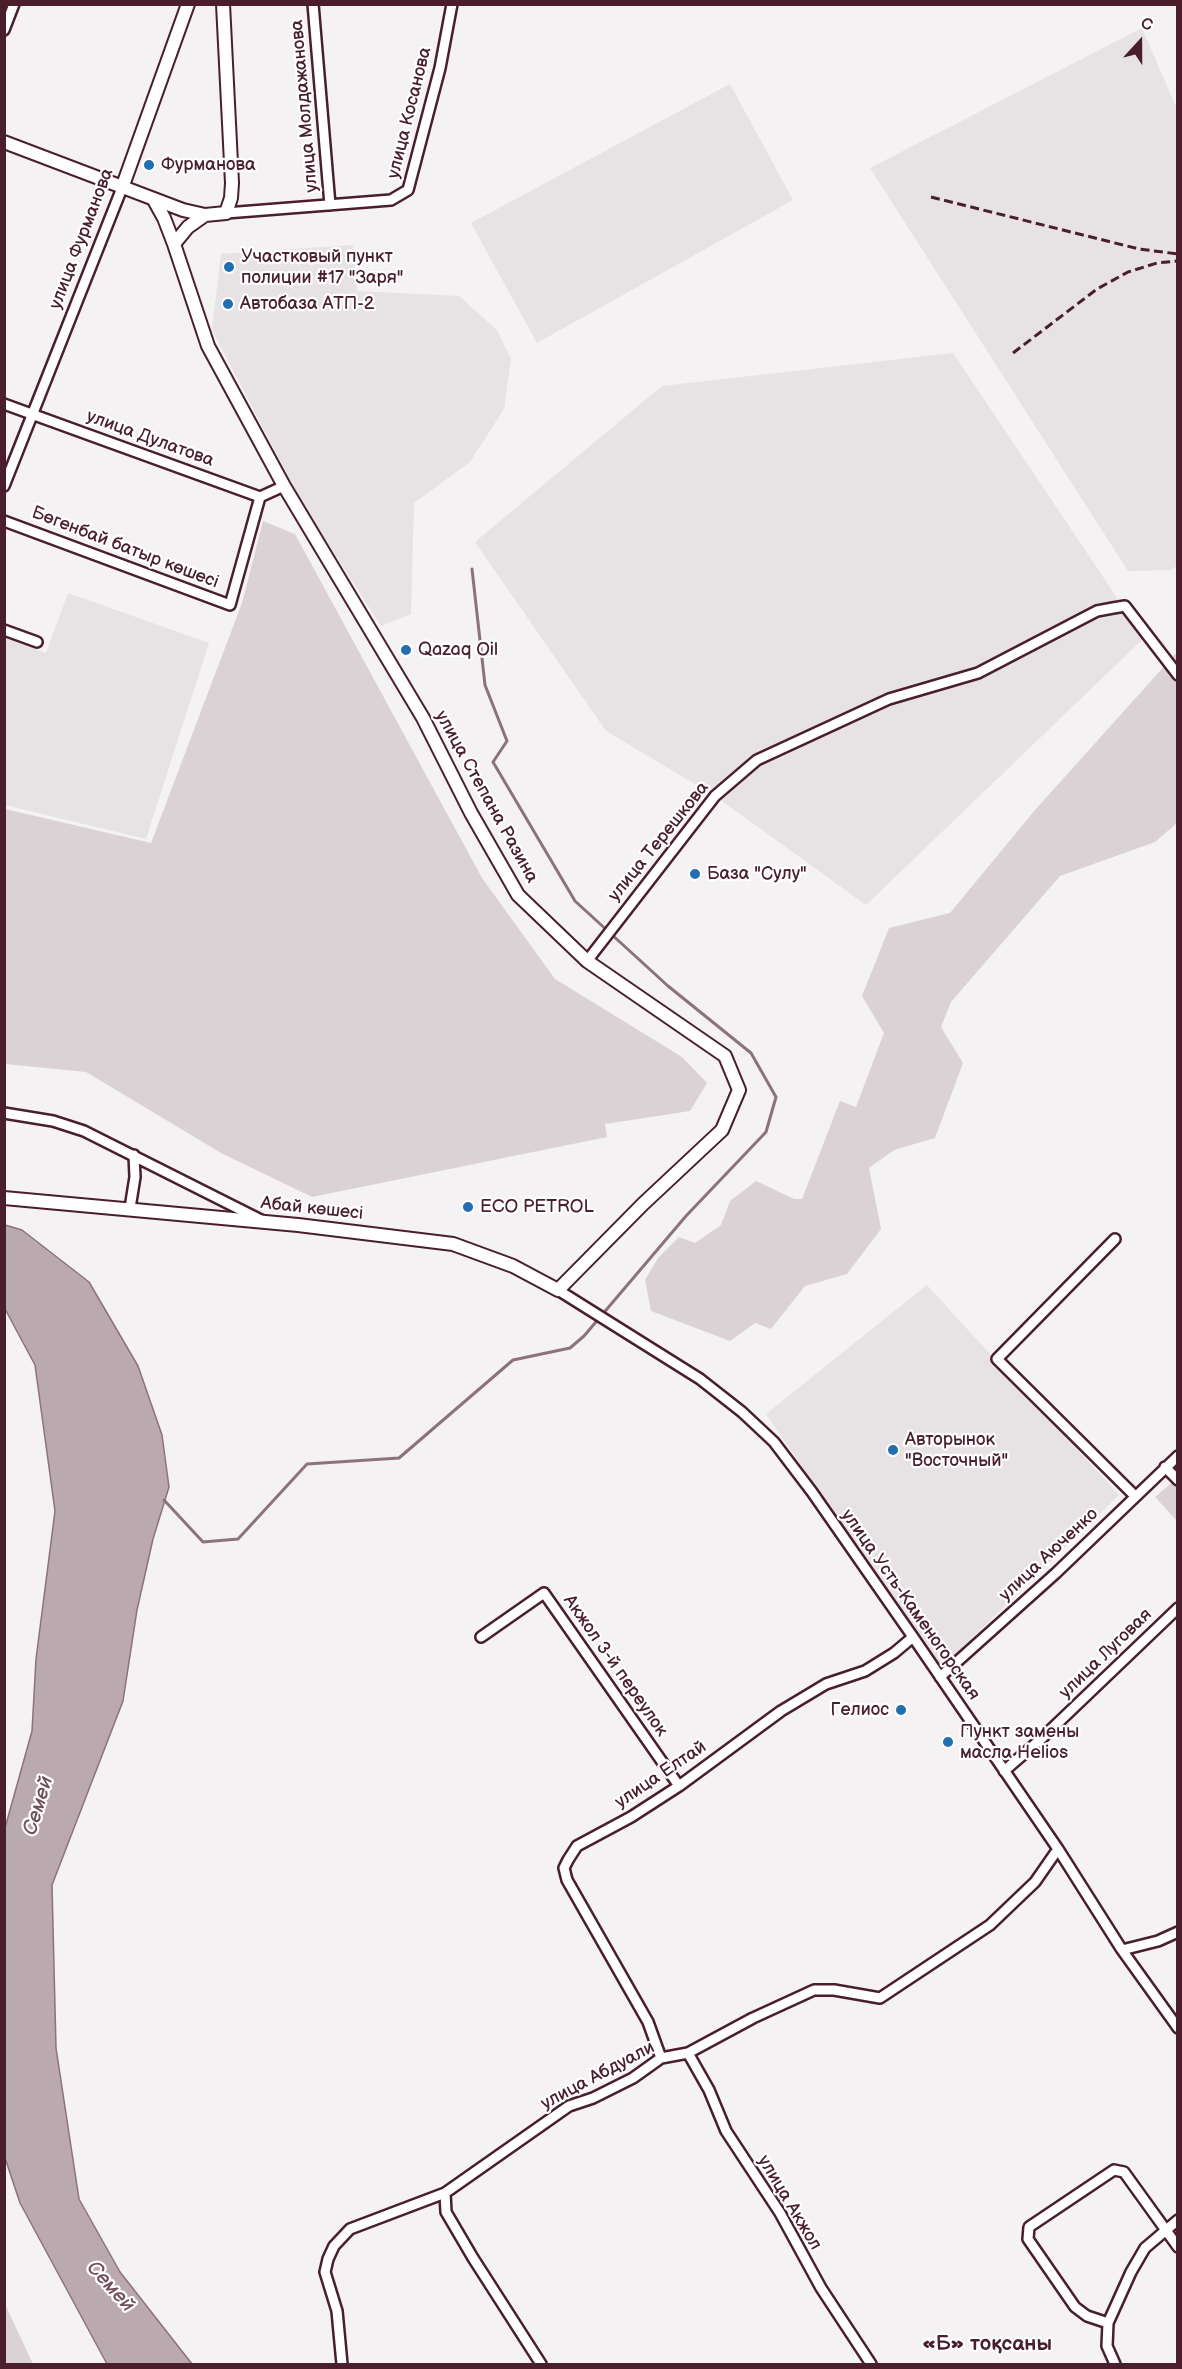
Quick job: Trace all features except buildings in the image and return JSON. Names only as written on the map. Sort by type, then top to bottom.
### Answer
[{"type":"main road","name":"улица Фурманова","points":[[122,188],[188,4]]},
{"type":"main road","points":[[4,142],[183,210],[206,215],[226,213],[231,198],[232,183],[223,4]]},
{"type":"main road","name":"улица Степана Разина","points":[[154,200],[174,244],[208,346],[284,486],[423,718],[471,813],[518,896],[587,961],[725,1056],[739,1090],[722,1130],[643,1204],[558,1290]]},
{"type":"main road","points":[[174,244],[188,227],[206,215]]},
{"type":"main road","name":"Абай көшесі","points":[[4,1198],[130,1208],[453,1244],[513,1266],[558,1290]]},
{"type":"street","points":[[4,30],[14,4]]},
{"type":"street","name":"улица Молдажанова","points":[[313,4],[330,205]]},
{"type":"street","name":"улица Косанова","points":[[226,213],[391,200],[408,190],[440,68],[452,4]]},
{"type":"street","name":"улица Фурманова","points":[[4,486],[122,188]]},
{"type":"street","name":"улица Дулатова","points":[[4,404],[260,497]]},
{"type":"street","points":[[260,497],[284,486]]},
{"type":"street","name":"Бөгенбай батыр көшесі","points":[[4,521],[230,605],[260,497]]},
{"type":"street","name":"улица Терешкова","points":[[587,961],[715,796],[757,760],[889,699],[978,673],[1097,611],[1125,606],[1178,675]]},
{"type":"street","points":[[4,630],[37,642]]},
{"type":"street","points":[[4,1113],[52,1121],[84,1131],[266,1223]]},
{"type":"street","points":[[130,1208],[135,1177],[134,1155]]},
{"type":"street","points":[[1115,1239],[997,1359],[1135,1496]]},
{"type":"street","name":"Абай көшесі","points":[[558,1290],[598,1317]]},
{"type":"street","name":"улица Усть-Каменогорская","points":[[598,1317],[717,1392],[774,1442],[812,1492],[913,1637],[1058,1849],[1122,1950],[1178,2028]]},
{"type":"street","name":"улица Аюченко","points":[[940,1677],[1056,1573],[1178,1456]]},
{"type":"street","points":[[1165,1467],[1178,1480]]},
{"type":"street","name":"Акжол 3-й переулок","points":[[481,1637],[544,1593],[679,1786]]},
{"type":"street","name":"улица Луговая","points":[[1004,1771],[1178,1608]]},
{"type":"street","name":"улица Елтай","points":[[661,2058],[648,2022],[567,1880],[564,1868],[577,1846],[631,1817],[679,1786],[781,1711],[826,1684],[865,1671],[894,1653],[913,1637]]},
{"type":"street","name":"улица Абдуали","points":[[342,2364],[338,2311],[325,2272],[334,2246],[350,2229],[445,2193],[569,2106],[593,2098],[633,2078],[661,2058],[688,2053],[753,2018],[814,1990],[834,1990],[880,1998],[990,1925],[1035,1882],[1058,1849]]},
{"type":"street","points":[[1122,1950],[1158,1941],[1178,1932]]},
{"type":"street","name":"улица Акжол","points":[[688,2053],[709,2090],[726,2131],[780,2213],[821,2288],[871,2364]]},
{"type":"street","points":[[1108,2323],[1087,2316],[1075,2307],[1028,2238],[1029,2227],[1114,2170],[1124,2172],[1178,2247]]},
{"type":"street","points":[[445,2193],[446,2212],[541,2364]]},
{"type":"street","points":[[1115,2364],[1107,2346],[1108,2323],[1131,2272],[1145,2248],[1164,2229],[1178,2220]]},
{"type":"shaded area","points":[[1142,28],[1177,109],[1178,565],[1171,570],[1128,571],[870,168]]},
{"type":"shaded area","points":[[730,84],[793,200],[537,343],[471,223]]},
{"type":"shaded area","points":[[353,245],[357,291],[459,296],[497,330],[511,359],[504,409],[470,462],[414,503],[411,614],[381,626],[301,501],[212,330],[221,254]]},
{"type":"shaded area","points":[[953,353],[1144,638],[866,905],[715,796],[606,731],[475,542],[662,386]]},
{"type":"shaded area","points":[[263,521],[295,534],[482,878],[555,979],[682,1057],[707,1083],[690,1111],[605,1124],[607,1137],[312,1197],[221,1153],[86,1072],[5,1064],[5,809],[151,843],[242,603]]},
{"type":"shaded area","points":[[68,593],[209,643],[146,839],[5,805],[5,638],[46,653]]},
{"type":"shaded area","points":[[1177,652],[1177,823],[1155,842],[1060,876],[951,1002],[941,1027],[963,1063],[935,1138],[894,1150],[869,1168],[881,1229],[847,1274],[805,1286],[771,1329],[755,1323],[730,1341],[651,1311],[645,1280],[658,1258],[679,1237],[695,1243],[721,1225],[730,1201],[756,1181],[794,1199],[802,1199],[840,1101],[856,1107],[884,1033],[862,996],[889,928],[950,913],[1035,810]]},
{"type":"shaded area","points":[[927,1285],[1119,1495],[940,1669],[766,1414]]},
{"type":"shaded area","points":[[1176,1479],[1178,1480],[1177,1521],[1155,1497]]},
{"type":"shaded area","points":[[5,2304],[33,2364],[5,2364]]},
{"type":"water","name":"Семей","points":[[5,1225],[22,1230],[89,1282],[138,1366],[162,1435],[169,1487],[153,1539],[137,1610],[123,1701],[52,1885],[56,2048],[79,2199],[120,2272],[192,2364],[107,2364],[20,2203],[5,2158],[5,1828],[32,1731],[36,1659],[55,1511],[35,1365],[5,1309]]},
{"type":"waterway","points":[[164,1500],[203,1542],[238,1539],[307,1464],[399,1458],[513,1360],[570,1348],[584,1336],[686,1216],[766,1132],[776,1097],[751,1053],[668,986],[575,901],[493,762],[507,741],[485,685],[472,569]]},
{"type":"railway","points":[[931,197],[1139,249],[1178,254]]},
{"type":"railway","points":[[1013,353],[1097,289],[1128,272],[1157,263],[1178,261]]},
{"type":"place","name":"Фурманова","points":[[149,165]]},
{"type":"place","name":"Участковый пункт полиции #17 \"Заря\"","points":[[229,267]]},
{"type":"place","name":"Автобаза АТП-2","points":[[228,304]]},
{"type":"place","name":"Qazaq Oil","points":[[406,650]]},
{"type":"place","name":"База \"Сулу\"","points":[[695,874]]},
{"type":"place","name":"ECO PETROL","points":[[468,1207]]},
{"type":"place","name":"Авторынок \"Восточный\"","points":[[893,1450]]},
{"type":"place","name":"Гелиос","points":[[901,1710]]},
{"type":"place","name":"Пункт замены масла Helios","points":[[948,1742]]},
{"type":"district","name":"«Б» тоқсаны","points":[[987,2345]]}]
